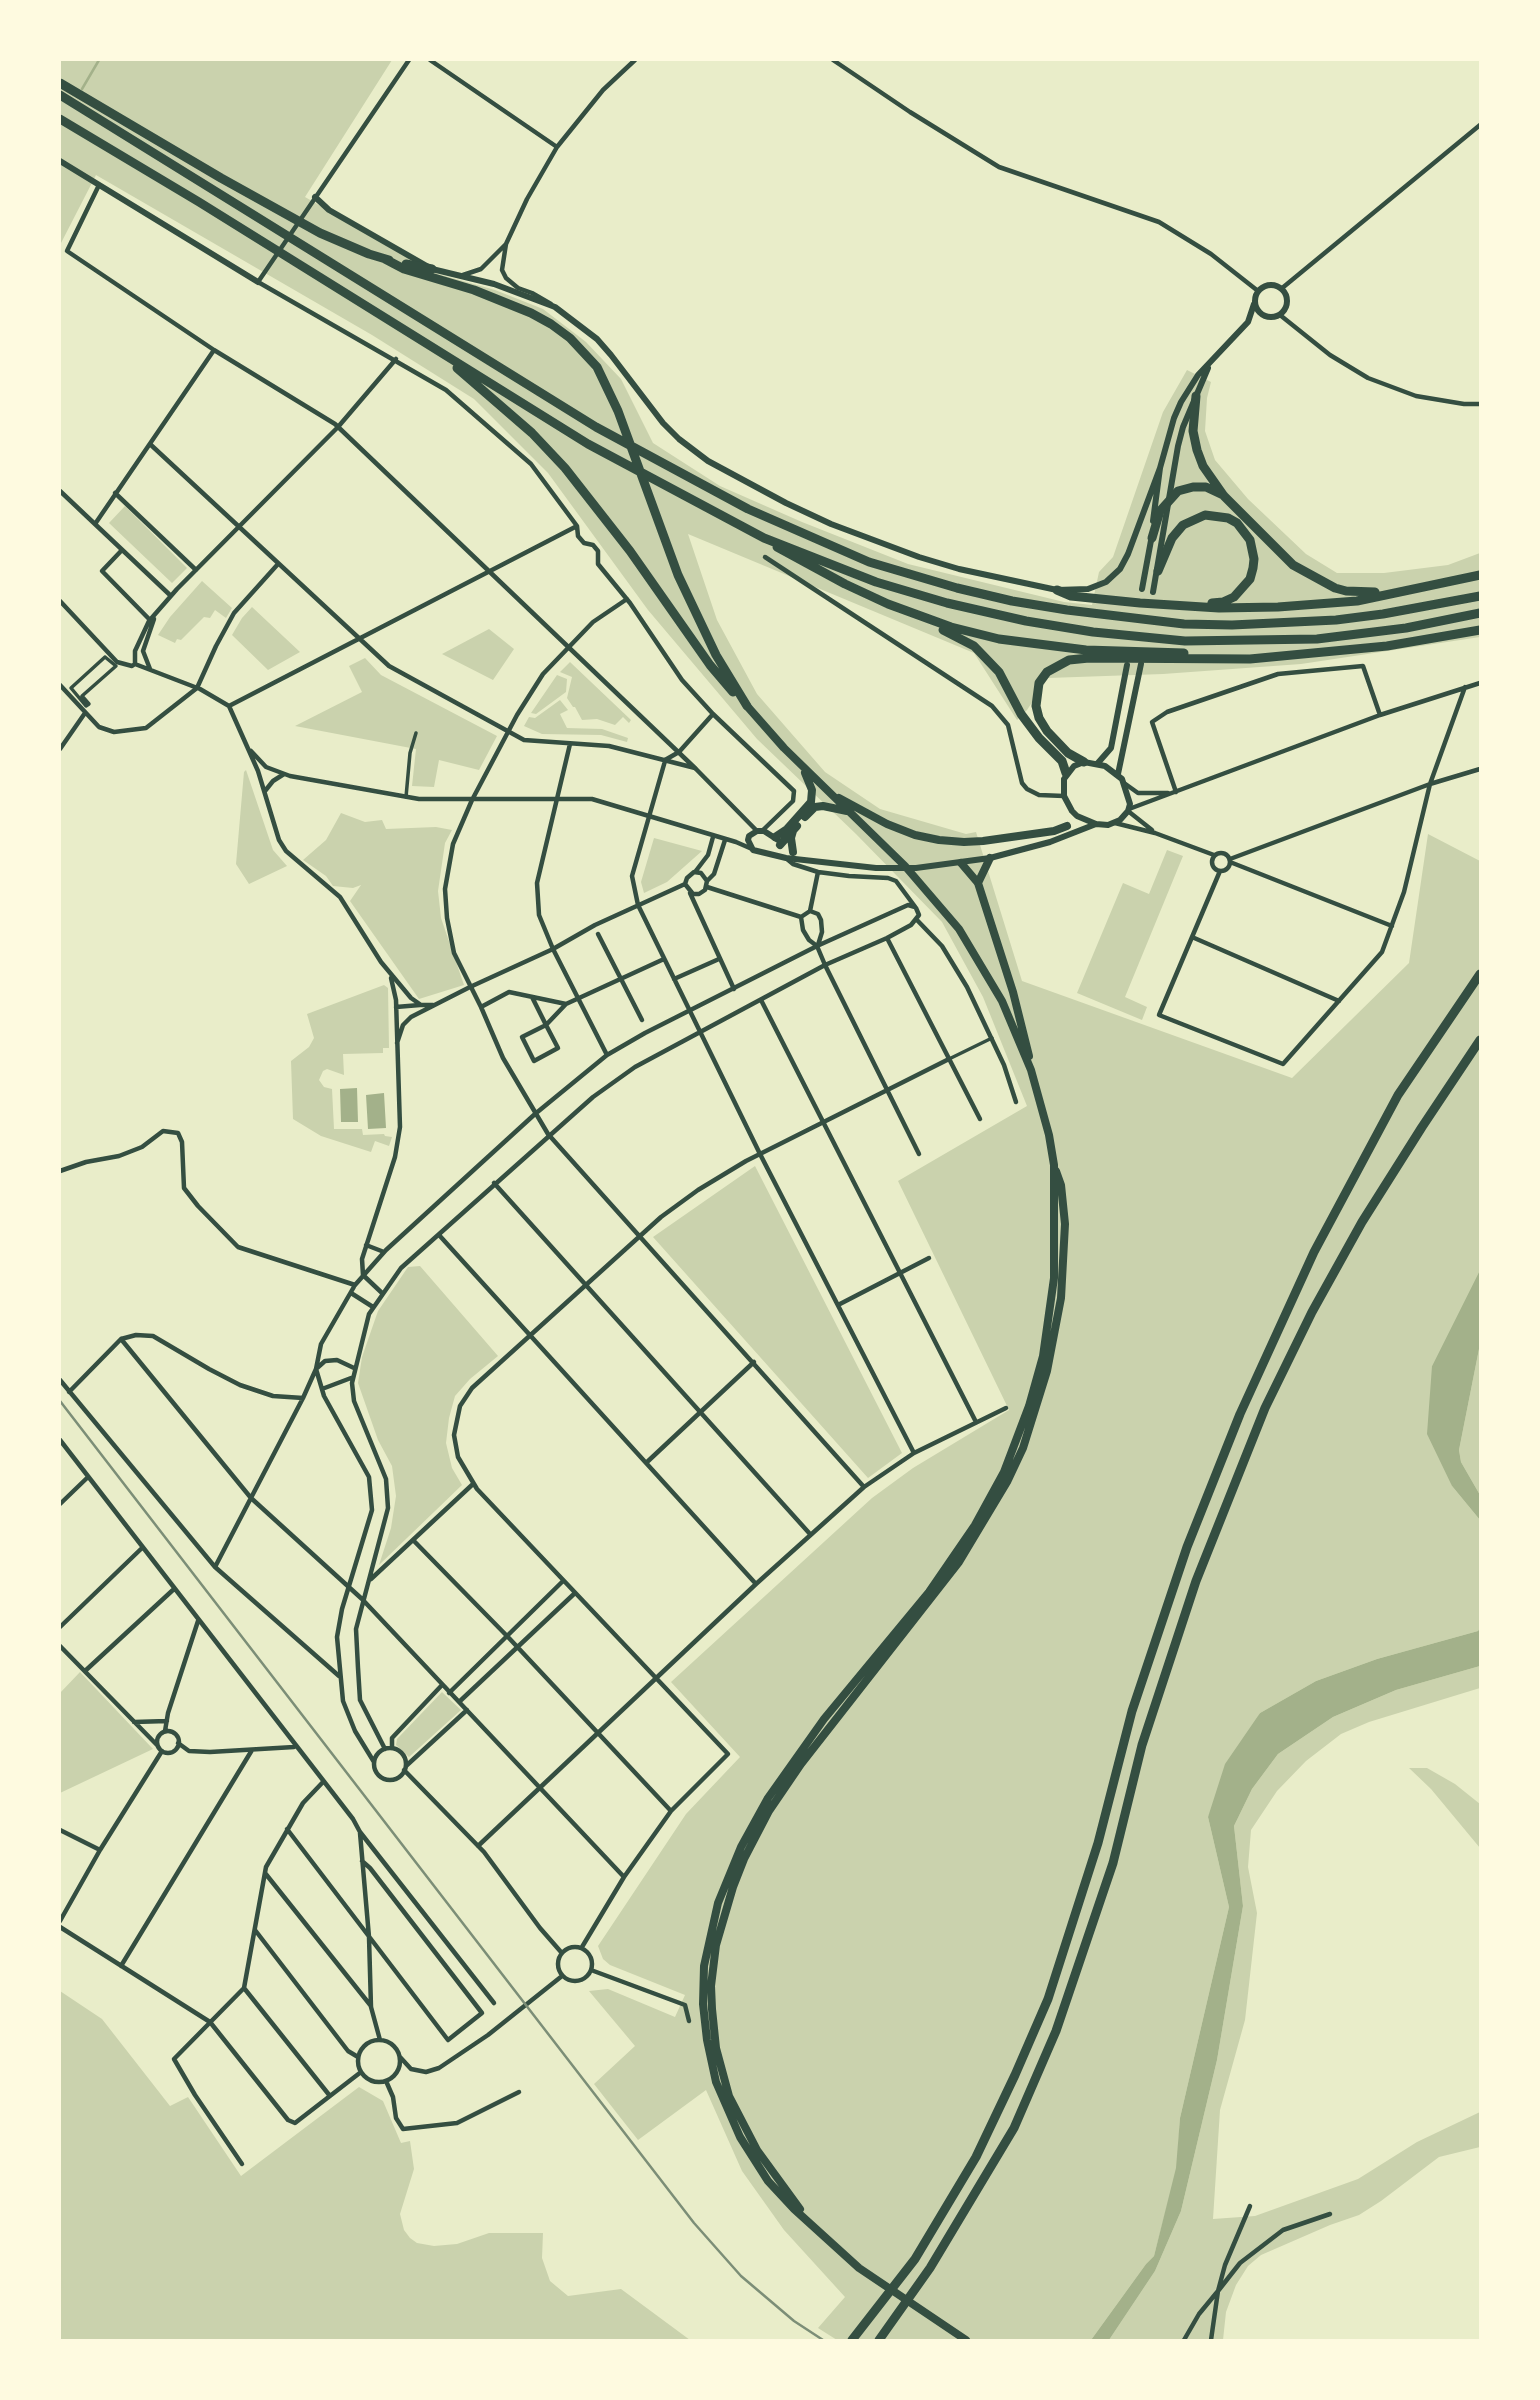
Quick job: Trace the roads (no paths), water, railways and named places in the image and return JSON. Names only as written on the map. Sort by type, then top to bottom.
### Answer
[{"type":"highway","points":[[60,83],[320,233],[404,269],[504,301],[551,324],[570,338],[597,367],[618,411],[678,575],[705,635],[747,706]]},
{"type":"highway","points":[[60,95],[596,427],[748,509],[869,562],[1012,601],[1184,624],[1232,625],[1336,620],[1480,596]]},
{"type":"highway","points":[[60,119],[199,202],[588,444],[910,618],[963,640],[988,660],[1005,681],[1021,714],[1062,761],[1066,773]]},
{"type":"highway","points":[[385,259],[432,269]]},
{"type":"highway","points":[[438,351],[532,433],[565,468],[629,551],[710,665],[803,767],[891,852],[944,909],[991,979],[1031,1070],[1049,1135],[1054,1165],[1061,1185],[1065,1224],[1061,1298],[1047,1371],[1023,1448],[1007,1482],[959,1562],[810,1753],[769,1811],[733,1887],[716,1945],[711,1986],[716,2048],[729,2096],[763,2160],[812,2225],[859,2268],[966,2340]]},
{"type":"highway","points":[[1196,396],[1193,431],[1203,466],[1224,496],[1279,554],[1323,583],[1346,591],[1390,593]]},
{"type":"highway","points":[[1152,538],[1160,511],[1178,491],[1206,487],[1224,496]]},
{"type":"highway","points":[[1158,571],[1172,538],[1183,525],[1194,519],[1205,515],[1228,518],[1245,532],[1250,540],[1254,559],[1250,579],[1234,597],[1223,602],[1187,606]]},
{"type":"highway","points":[[764,538],[876,582],[947,603],[1026,621],[1093,632],[1185,641],[1317,639],[1406,628],[1480,613]]},
{"type":"highway","points":[[1057,590],[1071,596],[1219,608],[1317,605],[1357,601],[1480,575]]},
{"type":"highway","points":[[888,604],[951,627],[1029,644],[1086,650],[1245,653],[1264,656]]},
{"type":"highway","points":[[1084,762],[1068,753],[1039,718],[1035,706],[1039,683],[1047,672],[1069,660],[1250,659],[1387,646],[1480,630]]},
{"type":"highway","points":[[778,841],[811,802],[812,790],[803,767]]},
{"type":"highway","points":[[829,792],[887,824],[915,835],[939,840],[983,841],[1054,831],[1067,826]]},
{"type":"highway","points":[[778,841],[815,807],[849,811]]},
{"type":"highway","points":[[790,855],[793,830]]},
{"type":"highway","points":[[978,883],[990,858]]},
{"type":"highway","points":[[961,863],[978,883],[1028,1045],[1031,1070]]},
{"type":"highway","points":[[852,2340],[915,2259],[976,2157],[1048,1999],[1098,1843],[1132,1711],[1187,1547],[1240,1414],[1314,1252],[1398,1095],[1480,974]]},
{"type":"highway","points":[[879,2340],[930,2268],[1014,2128],[1056,2031],[1113,1863],[1143,1745],[1196,1581],[1265,1408],[1312,1312],[1362,1223],[1480,1040]]},
{"type":"street","points":[[260,280],[409,60]]},
{"type":"street","points":[[430,60],[557,147]]},
{"type":"street","points":[[635,60],[603,90],[557,147],[506,243],[502,270],[506,278],[518,288],[544,298],[580,325],[611,355],[663,424],[708,461],[749,484],[876,543],[959,569],[1057,590],[1088,589],[1106,582],[1120,569],[1128,555],[1181,402],[1198,375],[1248,321],[1258,291],[1267,285],[1282,289]]},
{"type":"street","points":[[833,60],[999,167],[1159,222],[1211,254],[1258,291]]},
{"type":"street","points":[[1282,289],[1480,125]]},
{"type":"street","points":[[60,161],[446,390],[531,464],[577,526],[578,536],[598,551],[598,564],[627,599],[682,680],[713,714],[794,791],[793,801],[760,831],[736,842]]},
{"type":"street","points":[[99,185],[67,251],[214,350],[338,427],[760,831],[778,841],[790,855],[793,864],[818,872],[896,881],[919,915],[911,925],[887,938],[825,965],[635,1067],[593,1097],[548,1134],[401,1268],[369,1314],[351,1378],[354,1401],[386,1479],[388,1508],[356,1629],[360,1700],[388,1749],[401,1753],[405,1768],[478,1846],[561,1952]]},
{"type":"street","points":[[315,197],[329,210],[432,269],[494,284],[555,307]]},
{"type":"street","points":[[461,275],[481,269],[506,243]]},
{"type":"street","points":[[1248,321],[1280,315],[1287,302],[1282,289]]},
{"type":"street","points":[[1254,304],[1264,317]]},
{"type":"street","points":[[1280,315],[1330,355],[1368,378],[1416,396],[1480,404]]},
{"type":"street","points":[[95,524],[214,350]]},
{"type":"street","points":[[135,664],[135,651],[150,620],[338,427],[396,359]]},
{"type":"street","points":[[1153,592],[1167,501],[1183,428],[1211,363]]},
{"type":"street","points":[[151,444],[389,666],[524,740],[609,747],[696,769]]},
{"type":"street","points":[[1142,589],[1152,538],[1160,468]]},
{"type":"street","points":[[60,491],[171,596]]},
{"type":"street","points":[[115,493],[196,570]]},
{"type":"street","points":[[229,706],[577,526]]},
{"type":"street","points":[[122,550],[102,571],[150,620]]},
{"type":"street","points":[[765,557],[992,706],[1008,725],[1022,783],[1027,789],[1039,794],[1064,796]]},
{"type":"street","points":[[60,685],[99,727],[114,732],[146,727],[197,688],[234,613],[278,564]]},
{"type":"street","points":[[627,599],[593,622],[543,674],[508,731],[472,800],[453,844],[445,889],[454,953],[503,1058],[548,1134],[864,1487]]},
{"type":"street","points":[[60,601],[117,662],[132,666],[140,660],[149,631],[160,609]]},
{"type":"street","points":[[143,651],[151,670]]},
{"type":"street","points":[[105,657],[116,666],[82,695],[89,704],[86,706],[71,688],[105,657]]},
{"type":"street","points":[[135,664],[197,688],[229,706],[248,748],[279,840],[286,851],[340,897],[390,975],[421,1005]]},
{"type":"street","points":[[1118,774],[1142,664]]},
{"type":"street","points":[[1097,764],[1111,748],[1127,665]]},
{"type":"street","points":[[1176,792],[1152,722],[1167,712],[1278,674],[1363,666],[1380,715]]},
{"type":"street","points":[[1114,822],[1129,810],[1176,792],[1380,715],[1480,683]]},
{"type":"street","points":[[1220,871],[1159,1015],[1283,1065],[1382,952],[1404,892],[1430,784],[1465,687]]},
{"type":"street","points":[[60,749],[85,713]]},
{"type":"street","points":[[713,714],[679,752],[665,761],[632,876],[638,905],[760,1154],[914,1453]]},
{"type":"street","points":[[405,797],[410,753],[416,733]]},
{"type":"street","points":[[570,744],[537,883],[539,915],[553,949],[607,1055]]},
{"type":"street","points":[[248,748],[265,767],[284,774],[405,797],[472,800],[592,799],[736,842],[770,855],[790,855],[885,868],[916,868],[990,858],[1051,842],[1096,824],[1114,822],[1155,833],[1214,855],[1223,853],[1230,861],[1392,926]]},
{"type":"street","points":[[1096,824],[1077,816],[1064,796],[1066,773],[1084,762],[1097,764],[1118,774],[1129,798],[1129,810],[1155,833]]},
{"type":"street","points":[[1214,855],[1211,864],[1214,869],[1226,870],[1230,861],[1430,784],[1480,769]]},
{"type":"street","points":[[264,792],[273,781],[284,774]]},
{"type":"street","points":[[1124,783],[1138,793],[1176,792]]},
{"type":"street","points":[[1051,795],[1063,784]]},
{"type":"street","points":[[1051,842],[1067,826],[1072,811]]},
{"type":"street","points":[[397,1043],[406,1020],[433,1005],[685,884],[689,875],[708,855],[713,836]]},
{"type":"street","points":[[749,836],[748,845],[752,849]]},
{"type":"street","points":[[690,892],[699,894],[714,874],[725,840]]},
{"type":"street","points":[[770,855],[778,851],[778,841]]},
{"type":"street","points":[[694,872],[701,873],[707,884],[801,917]]},
{"type":"street","points":[[801,917],[810,911],[818,872]]},
{"type":"street","points":[[685,884],[734,989]]},
{"type":"street","points":[[215,1567],[303,1398],[316,1369],[321,1344],[355,1284],[384,1252],[535,1114],[607,1055],[645,1032],[817,946],[908,905],[916,908]]},
{"type":"street","points":[[810,911],[818,914],[821,920],[822,932],[817,946]]},
{"type":"street","points":[[801,917],[803,930],[817,946],[919,1154]]},
{"type":"street","points":[[916,919],[942,946],[967,987],[1004,1065],[1016,1102]]},
{"type":"street","points":[[598,934],[642,1020]]},
{"type":"street","points":[[1192,937],[1339,1001]]},
{"type":"street","points":[[887,938],[980,1119]]},
{"type":"street","points":[[481,1007],[509,992],[566,1004],[664,959]]},
{"type":"street","points":[[674,979],[719,959]]},
{"type":"street","points":[[382,1293],[363,1275],[362,1259],[395,1157],[400,1127],[396,1007],[390,975]]},
{"type":"street","points":[[532,997],[546,1025],[558,1048],[534,1060],[522,1038],[546,1025],[566,1004]]},
{"type":"street","points":[[761,1000],[976,1422]]},
{"type":"street","points":[[396,1007],[433,1005]]},
{"type":"street","points":[[582,1947],[624,1877],[671,1811],[728,1754],[473,1484],[458,1457],[454,1435],[460,1406],[472,1388],[640,1236],[698,1190],[760,1154],[992,1038]]},
{"type":"street","points":[[60,1171],[86,1162],[119,1156],[142,1147],[163,1131],[178,1133],[182,1142],[184,1188],[238,1247],[355,1284]]},
{"type":"street","points":[[494,1183],[810,1534]]},
{"type":"street","points":[[439,1235],[756,1584]]},
{"type":"street","points":[[366,1245],[384,1252]]},
{"type":"street","points":[[838,1305],[929,1258]]},
{"type":"street","points":[[351,1293],[373,1307]]},
{"type":"street","points":[[69,1392],[121,1339],[136,1335],[153,1336],[240,1385],[273,1396],[303,1398]]},
{"type":"street","points":[[121,1339],[251,1498],[362,1599],[624,1877]]},
{"type":"street","points":[[316,1369],[326,1361],[337,1360],[354,1368]]},
{"type":"street","points":[[646,1463],[754,1362]]},
{"type":"street","points":[[316,1369],[322,1389],[369,1477],[372,1510],[342,1609],[337,1637],[343,1701],[355,1731],[379,1775],[388,1780],[398,1778],[405,1768],[467,1710]]},
{"type":"street","points":[[322,1389],[351,1378]]},
{"type":"street","points":[[60,1380],[215,1567],[339,1676]]},
{"type":"street","points":[[478,1846],[756,1584],[864,1487],[914,1453],[1006,1408]]},
{"type":"street","points":[[60,1440],[494,2003]]},
{"type":"street","points":[[60,1504],[88,1477]]},
{"type":"street","points":[[369,1581],[473,1484]]},
{"type":"street","points":[[413,1539],[671,1811]]},
{"type":"street","points":[[60,1627],[142,1548]]},
{"type":"street","points":[[449,1693],[563,1581]]},
{"type":"street","points":[[85,1671],[174,1589]]},
{"type":"street","points":[[459,1702],[575,1593]]},
{"type":"street","points":[[60,1921],[62,1911],[160,1749],[158,1737],[165,1731],[198,1620]]},
{"type":"street","points":[[60,1646],[160,1749],[172,1752],[178,1743]]},
{"type":"street","points":[[374,1762],[378,1754],[388,1749],[392,1738],[442,1685]]},
{"type":"street","points":[[134,1722],[167,1721]]},
{"type":"street","points":[[165,1731],[175,1734],[178,1743],[189,1751],[295,1746]]},
{"type":"street","points":[[121,1966],[252,1750]]},
{"type":"street","points":[[242,2164],[174,2059],[244,1988],[265,1872],[303,1803],[323,1782]]},
{"type":"street","points":[[287,1829],[448,2040],[482,2013],[362,1861]]},
{"type":"street","points":[[60,1830],[100,1850]]},
{"type":"street","points":[[360,1832],[372,2007],[380,2040]]},
{"type":"street","points":[[265,1872],[372,2007]]},
{"type":"street","points":[[60,1927],[210,2022],[288,2120],[295,2123],[362,2072]]},
{"type":"street","points":[[254,1930],[348,2051],[359,2057]]},
{"type":"street","points":[[568,1947],[582,1947],[591,1956],[591,1970],[588,1975],[576,1981],[562,1976],[557,1963],[561,1952],[568,1947]]},
{"type":"street","points":[[591,1970],[685,2005],[689,2021]]},
{"type":"street","points":[[400,2057],[399,2069],[386,2081],[372,2081],[362,2072],[359,2057],[366,2045],[380,2040],[393,2045],[411,2069],[426,2072],[439,2068],[511,2017],[562,1976]]},
{"type":"street","points":[[244,1988],[330,2096]]},
{"type":"street","points":[[386,2081],[393,2097],[396,2118],[403,2129],[457,2123],[519,2092]]},
{"type":"street","points":[[1212,2340],[1218,2291],[1225,2265],[1250,2206]]},
{"type":"street","points":[[1184,2340],[1199,2314],[1240,2263],[1283,2230],[1330,2214]]},
{"type":"waterway","points":[[82,89],[99,60]]},
{"type":"railway","points":[[60,1401],[694,2223],[741,2276],[794,2321],[823,2340]]}]
